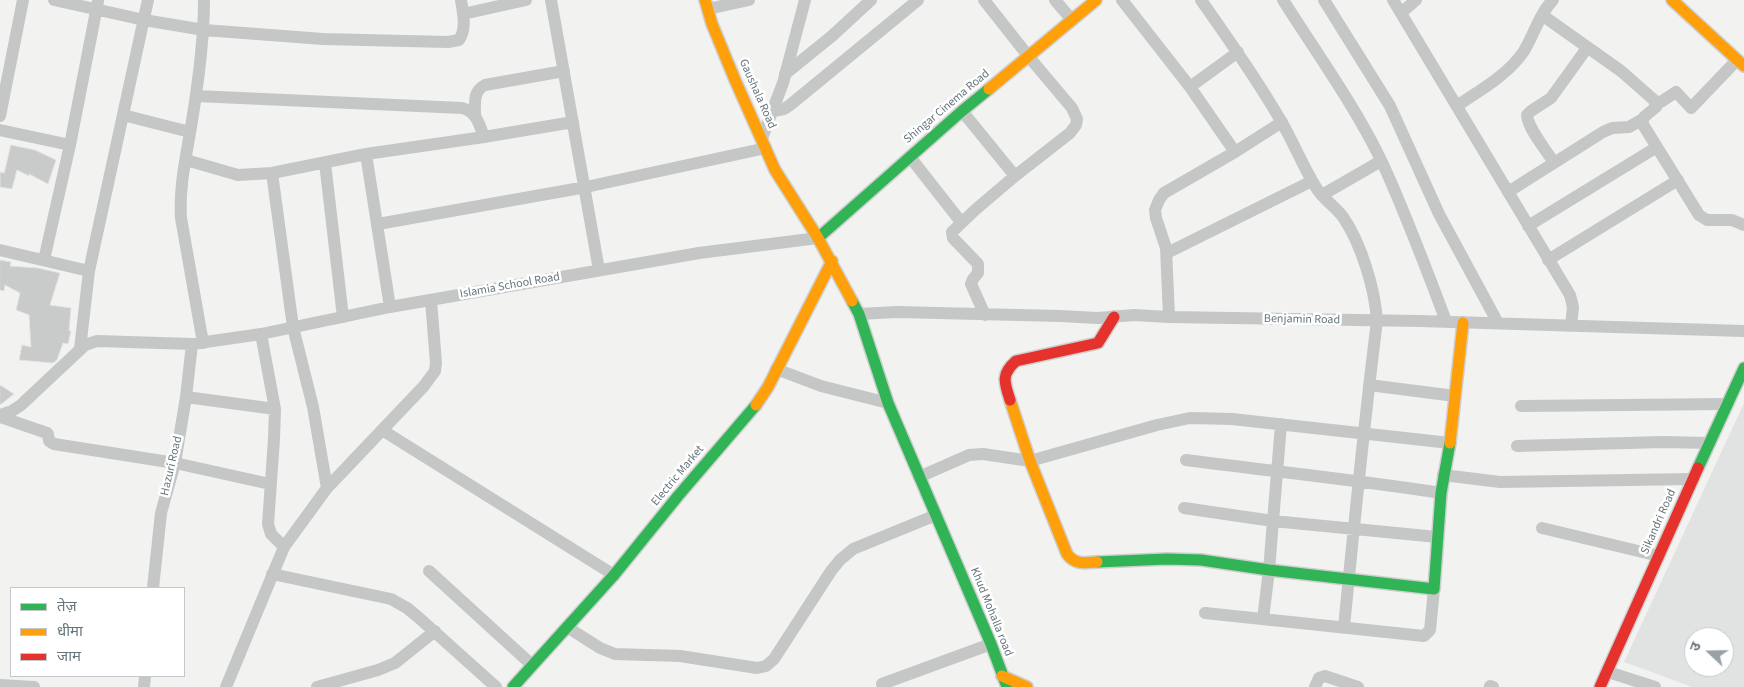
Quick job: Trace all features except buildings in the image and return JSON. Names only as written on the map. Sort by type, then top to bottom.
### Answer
[{"type":"street","points":[[0,116],[23,0]]},
{"type":"street","points":[[54,0],[97,4],[144,20],[204,30],[323,39],[448,42],[459,40],[463,34],[461,0]]},
{"type":"street","points":[[0,416],[21,405],[80,349],[89,271],[148,0]]},
{"type":"street","name":"Hazuri Road","points":[[153,587],[160,513],[175,463],[186,397],[198,343],[180,199],[204,30],[204,0]]},
{"type":"street","points":[[463,14],[526,0]]},
{"type":"street","points":[[551,0],[600,270]]},
{"type":"street","points":[[707,4],[749,0]]},
{"type":"street","points":[[378,224],[586,188],[764,143],[786,74],[805,0]]},
{"type":"street","points":[[786,74],[832,36],[871,0]]},
{"type":"street","points":[[773,111],[784,109],[790,105],[918,0]]},
{"type":"street","points":[[984,0],[1072,108],[1076,119],[1076,125],[1070,133],[1015,176],[952,232],[953,238],[978,264],[978,273],[973,279],[972,284],[984,315]]},
{"type":"street","points":[[1055,0],[1072,20]]},
{"type":"street","name":"Shingar Cinema Road","points":[[818,238],[962,111],[1096,0]]},
{"type":"street","points":[[1122,0],[1190,87],[1235,152]]},
{"type":"street","points":[[1201,0],[1238,52],[1282,122],[1312,181],[1322,196],[1341,214],[1349,226],[1372,287],[1376,303],[1378,321],[1358,480],[1344,627]]},
{"type":"street","points":[[1283,0],[1346,98],[1381,161],[1410,228],[1446,321]]},
{"type":"street","points":[[1324,0],[1390,106],[1438,214],[1498,323]]},
{"type":"street","points":[[1393,0],[1570,295],[1572,307],[1571,326]]},
{"type":"street","points":[[1401,13],[1416,0]]},
{"type":"street","points":[[1457,106],[1491,83],[1515,62],[1523,52],[1542,15],[1553,0]]},
{"type":"street","points":[[1508,192],[1603,132],[1612,128],[1629,127],[1643,119],[1655,109],[1656,105],[1676,92],[1691,108],[1740,63],[1672,0]]},
{"type":"street","points":[[44,260],[70,145],[97,4]]},
{"type":"street","name":"Gaushala Road","points":[[707,4],[712,24],[775,170],[832,261],[859,314],[888,402]]},
{"type":"street","points":[[1542,15],[1621,71],[1648,95],[1656,105]]},
{"type":"street","points":[[1554,163],[1528,122],[1528,115],[1531,111],[1552,98],[1587,48]]},
{"type":"street","points":[[1190,87],[1238,52]]},
{"type":"street","points":[[484,137],[475,115],[476,93],[480,88],[492,84],[564,72]]},
{"type":"street","points":[[196,96],[455,107],[469,110],[475,115]]},
{"type":"street","points":[[962,111],[1015,176]]},
{"type":"street","points":[[123,115],[190,132]]},
{"type":"street","points":[[1643,119],[1643,125],[1696,211],[1703,218],[1732,220],[1744,225]]},
{"type":"street","points":[[186,160],[238,175],[272,174],[366,154],[573,122]]},
{"type":"street","points":[[1169,317],[1167,253],[1155,210],[1159,200],[1164,193],[1282,122]]},
{"type":"street","points":[[0,130],[70,145]]},
{"type":"street","points":[[1528,226],[1657,147]]},
{"type":"street","points":[[366,154],[390,306]]},
{"type":"street","points":[[910,157],[961,222]]},
{"type":"street","points":[[1322,196],[1381,161]]},
{"type":"street","points":[[325,163],[343,316]]},
{"type":"street","points":[[272,174],[293,327],[313,407],[327,488]]},
{"type":"street","points":[[1548,260],[1678,180]]},
{"type":"street","points":[[1167,253],[1312,181]]},
{"type":"street","name":"Islamia School Road","points":[[80,349],[85,344],[97,341],[198,343],[261,334],[390,306],[699,253],[818,238]]},
{"type":"street","points":[[0,250],[89,271]]},
{"type":"street","name":"Electric Market","points":[[512,687],[614,575],[678,496],[754,408],[768,387],[832,261]]},
{"type":"street","points":[[226,687],[284,547],[327,488],[424,386],[434,371],[436,363],[431,300]]},
{"type":"street","name":"Benjamin Road","points":[[859,314],[897,312],[1098,318],[1134,315],[1446,321],[1744,331]]},
{"type":"street","points":[[1114,317],[1108,325],[1103,338],[1098,342],[1016,361],[1008,368],[1004,381],[1030,461],[1067,554],[1074,562],[1182,559],[1434,589]]},
{"type":"street","points":[[1205,613],[1424,636],[1430,630],[1436,537],[1443,475],[1450,443],[1463,323]]},
{"type":"street","points":[[261,334],[275,409],[268,530],[284,547]]},
{"type":"street","name":"Sikandri Road","points":[[1600,687],[1744,368]]},
{"type":"street","points":[[776,369],[821,386],[888,402]]},
{"type":"street","points":[[1369,385],[1455,396]]},
{"type":"street","points":[[186,397],[275,409]]},
{"type":"street","name":"Khud Mohalla road","points":[[888,402],[991,644],[1000,682],[1027,687]]},
{"type":"street","points":[[1521,406],[1728,404]]},
{"type":"street","points":[[0,416],[47,433],[49,441],[54,444],[175,463],[270,484]]},
{"type":"street","points":[[919,476],[962,457],[976,454],[1030,461],[1158,425],[1190,418],[1232,419],[1450,443]]},
{"type":"street","points":[[1263,618],[1274,521],[1276,472],[1281,424]]},
{"type":"street","points":[[382,430],[614,575]]},
{"type":"street","points":[[1517,446],[1655,442],[1710,443]]},
{"type":"street","points":[[1186,460],[1276,472],[1358,480],[1441,493]]},
{"type":"street","points":[[1443,475],[1500,482],[1693,479]]},
{"type":"street","points":[[1184,508],[1274,521],[1436,537]]},
{"type":"street","points":[[567,628],[600,648],[615,654],[680,656],[757,668],[766,666],[774,659],[831,571],[846,554],[936,515]]},
{"type":"street","points":[[1542,528],[1658,556]]},
{"type":"street","points":[[429,571],[532,665]]},
{"type":"street","points":[[272,574],[391,599],[407,608],[435,631],[496,687]]},
{"type":"street","points":[[318,687],[378,670],[395,663],[435,631]]},
{"type":"street","points":[[882,684],[991,644]]},
{"type":"street","points":[[1608,672],[1655,687]]},
{"type":"street","points":[[1316,687],[1319,678],[1325,676],[1358,687]]},
{"type":"street","points":[[1000,682],[1007,687]]},
{"type":"street","points":[[0,685],[34,687]]},
{"type":"shaded area","points":[[1744,403],[1744,687],[1692,687],[1624,662]]},
{"type":"traffic: fast","points":[[818,238],[989,89]]},
{"type":"traffic: fast","points":[[852,301],[859,314],[888,403],[991,644],[1007,687]]},
{"type":"traffic: fast","points":[[1698,468],[1744,368]]},
{"type":"traffic: fast","points":[[513,687],[614,575],[678,496],[756,405]]},
{"type":"traffic: fast","points":[[1097,562],[1167,559],[1201,560],[1269,570],[1434,589],[1441,493],[1450,443]]},
{"type":"traffic: slow","points":[[705,0],[712,24],[735,80],[775,170],[818,238],[852,301]]},
{"type":"traffic: slow","points":[[989,89],[1096,0]]},
{"type":"traffic: slow","points":[[1672,0],[1744,66]]},
{"type":"traffic: slow","points":[[756,405],[768,387],[832,261]]},
{"type":"traffic: slow","points":[[1450,443],[1463,323]]},
{"type":"traffic: slow","points":[[1010,400],[1030,461],[1067,554],[1077,562],[1097,562]]},
{"type":"traffic: slow","points":[[1002,676],[1027,687]]},
{"type":"traffic: jam","points":[[1010,400],[1005,379],[1008,370],[1016,361],[1098,343],[1114,317]]},
{"type":"traffic: jam","points":[[1600,687],[1698,468]]}]
